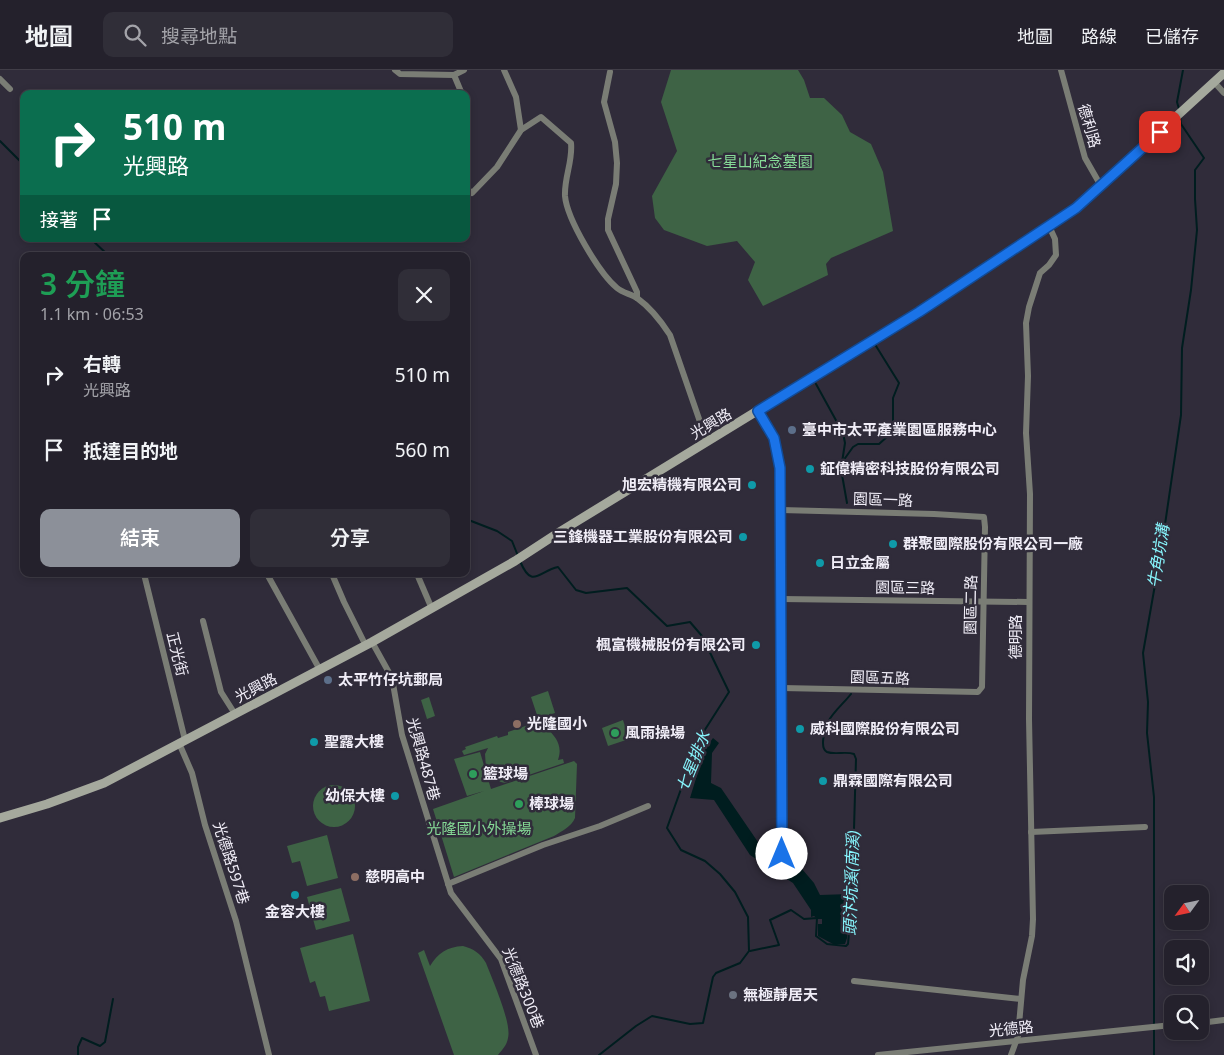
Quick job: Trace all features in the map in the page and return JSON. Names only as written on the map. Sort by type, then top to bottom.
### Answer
[{"type":"main road","name":"光興路","points":[[0,818],[47,804],[104,783],[369,644],[524,556],[919,312],[1076,208],[1224,73]]},
{"type":"street","points":[[395,70],[400,74],[454,75],[464,70]]},
{"type":"street","points":[[504,70],[516,97],[521,130]]},
{"type":"street","name":"德利路","points":[[1061,70],[1085,158],[1101,186]]},
{"type":"street","points":[[610,72],[604,102],[615,142],[617,163],[616,184],[608,219],[608,230],[637,292],[637,298]]},
{"type":"street","points":[[454,75],[460,90]]},
{"type":"street","points":[[0,79],[10,89]]},
{"type":"street","points":[[1214,82],[1224,93]]},
{"type":"street","points":[[470,191],[473,193],[498,167],[521,130],[541,117],[571,142],[572,152],[565,195],[569,214],[604,273],[617,288],[637,298],[660,320],[670,335],[707,442]]},
{"type":"street","name":"德明路","points":[[1011,1055],[1014,1042],[1018,1036],[1021,999],[1033,919],[1028,602],[1030,494],[1026,433],[1028,376],[1026,323],[1040,273],[1056,255],[1055,239],[1049,226]]},
{"type":"street","points":[[758,411],[777,445],[780,468],[782,854]]},
{"type":"street","name":"園區一路","points":[[781,510],[984,517]]},
{"type":"street","name":"園區二路","points":[[978,692],[982,686],[984,517]]},
{"type":"street","name":"正光街","points":[[145,577],[182,741]]},
{"type":"street","points":[[269,577],[320,670]]},
{"type":"street","name":"光興路487巷","points":[[333,577],[344,602],[392,678],[402,734],[448,884]]},
{"type":"street","points":[[418,577],[432,609]]},
{"type":"street","name":"園區三路","points":[[781,599],[1028,602]]},
{"type":"street","points":[[203,621],[221,692],[234,714]]},
{"type":"street","name":"園區五路","points":[[782,688],[978,692]]},
{"type":"street","name":"光德路597巷","points":[[182,741],[205,825],[236,921],[269,1055]]},
{"type":"street","points":[[448,884],[543,845],[600,826],[648,806]]},
{"type":"street","points":[[1031,832],[1145,827]]},
{"type":"street","name":"光德路300巷","points":[[448,884],[457,902],[501,960],[536,1055]]},
{"type":"street","points":[[854,980],[1021,999]]},
{"type":"street","points":[[1209,1022],[1224,1020]]},
{"type":"street","name":"光德路","points":[[878,1055],[1164,1026]]},
{"type":"green space","name":"七星山紀念墓園","points":[[671,70],[798,70],[804,80],[810,98],[824,98],[842,115],[850,132],[871,144],[883,172],[893,231],[831,258],[826,264],[828,275],[763,306],[748,280],[755,262],[737,241],[707,246],[664,230],[655,218],[652,196],[677,151],[661,102]]},
{"type":"green space","points":[[548,691],[555,713],[538,718],[531,697]]},
{"type":"green space","points":[[429,697],[435,716],[427,719],[421,700]]},
{"type":"green space","points":[[557,718],[558,722],[545,727],[558,742],[560,750],[558,760],[563,759],[564,763],[505,783],[494,779],[486,768],[485,754],[488,748],[464,755],[462,751],[466,749],[465,747],[497,736],[498,738],[508,735],[508,732],[537,722],[538,725]]},
{"type":"green space","name":"風雨操場","points":[[623,720],[629,739],[608,746],[602,728]]},
{"type":"green space","name":"光隆國小外操場","points":[[480,752],[491,789],[574,761],[577,764],[575,818],[569,826],[554,836],[454,877],[433,809],[484,791],[467,796],[454,759]]},
{"type":"green space","points":[[334,785],[349,791],[355,806],[349,821],[334,827],[319,821],[313,806],[319,791]]},
{"type":"green space","points":[[327,835],[338,878],[307,886],[300,861],[292,863],[287,846]]},
{"type":"green space","points":[[341,888],[350,921],[316,930],[307,897]]},
{"type":"green space","points":[[353,934],[370,1001],[329,1011],[325,996],[320,997],[315,981],[310,983],[300,948]]},
{"type":"green space","points":[[463,946],[476,952],[486,963],[497,990],[508,1031],[508,1038],[498,1055],[454,1055],[418,953],[424,950],[430,966],[444,952]]},
{"type":"shaded area","points":[[713,738],[719,743],[712,753],[711,783],[721,788],[760,845],[802,869],[814,883],[820,895],[850,894],[845,944],[833,944],[818,936],[818,924],[822,924],[822,919],[814,916],[811,917],[811,910],[793,883],[750,855],[714,800],[690,798],[705,749]]},
{"type":"waterway","name":"牛角坑溝","points":[[1179,109],[1177,102],[1183,70]]},
{"type":"waterway","name":"牛角坑溝","points":[[1154,1024],[1154,797],[1147,733],[1148,702],[1143,653],[1162,545],[1181,415],[1182,348],[1191,290],[1197,230],[1195,170],[1204,158],[1181,124],[1180,117]]},
{"type":"waterway","name":"七星排水","points":[[0,141],[20,161]]},
{"type":"waterway","name":"七星排水","points":[[94,242],[105,252]]},
{"type":"waterway","name":"頭汴坑溪(南溪)","points":[[843,461],[853,447],[858,444],[879,444],[888,436],[893,422],[893,398],[899,383],[876,346]]},
{"type":"waterway","name":"頭汴坑溪(南溪)","points":[[816,384],[843,433],[845,443],[841,469],[847,503]]},
{"type":"waterway","name":"七星排水","points":[[470,521],[497,531],[512,541],[518,556]]},
{"type":"waterway","name":"七星排水","points":[[520,561],[524,570],[532,577],[558,567],[576,590],[586,593],[627,588],[667,626],[690,622],[702,636],[729,692],[699,739],[667,828],[681,850],[705,861],[720,874],[735,892],[748,917],[749,951],[740,963],[716,973],[713,977],[703,1023],[690,1024],[652,1016],[599,1055]]},
{"type":"waterway","name":"頭汴坑溪(南溪)","points":[[750,951],[779,945],[770,920],[791,910],[804,919],[817,918],[816,936],[827,944],[846,946],[848,944],[852,899],[856,759],[854,754],[851,753],[827,752],[823,747],[823,743],[830,718],[851,694]]},
{"type":"waterway","points":[[78,1055],[78,1047],[82,1038],[100,1046],[105,1042],[113,999]]},
{"type":"waterway","name":"牛角坑溝","points":[[1154,1029],[1154,1055]]},
{"type":"place","name":"臺中市太平產業園區服務中心","points":[[792,430]]},
{"type":"place","name":"鉦偉精密科技股份有限公司","points":[[810,469]]},
{"type":"place","name":"旭宏精機有限公司","points":[[752,485]]},
{"type":"place","name":"三鋒機器工業股份有限公司","points":[[743,537]]},
{"type":"place","name":"群聚國際股份有限公司一廠","points":[[893,544]]},
{"type":"place","name":"日立金屬","points":[[820,563]]},
{"type":"place","name":"楓富機械股份有限公司","points":[[756,645]]},
{"type":"place","name":"太平竹仔坑郵局","points":[[328,680]]},
{"type":"place","name":"光隆國小","points":[[517,724]]},
{"type":"place","name":"威科國際股份有限公司","points":[[800,729]]},
{"type":"place","name":"風雨操場","points":[[615,733]]},
{"type":"place","name":"聖露大樓","points":[[314,742]]},
{"type":"place","name":"籃球場","points":[[473,774]]},
{"type":"place","name":"鼎霖國際有限公司","points":[[823,781]]},
{"type":"place","name":"幼保大樓","points":[[395,796]]},
{"type":"place","name":"棒球場","points":[[519,804]]},
{"type":"place","name":"慈明高中","points":[[355,877]]},
{"type":"place","name":"金容大樓","points":[[295,895]]},
{"type":"place","name":"無極靜居天","points":[[733,995]]},
{"type":"route","points":[[782,854],[780,468],[777,445],[758,411],[919,312],[1076,208],[1160,132]]}]
